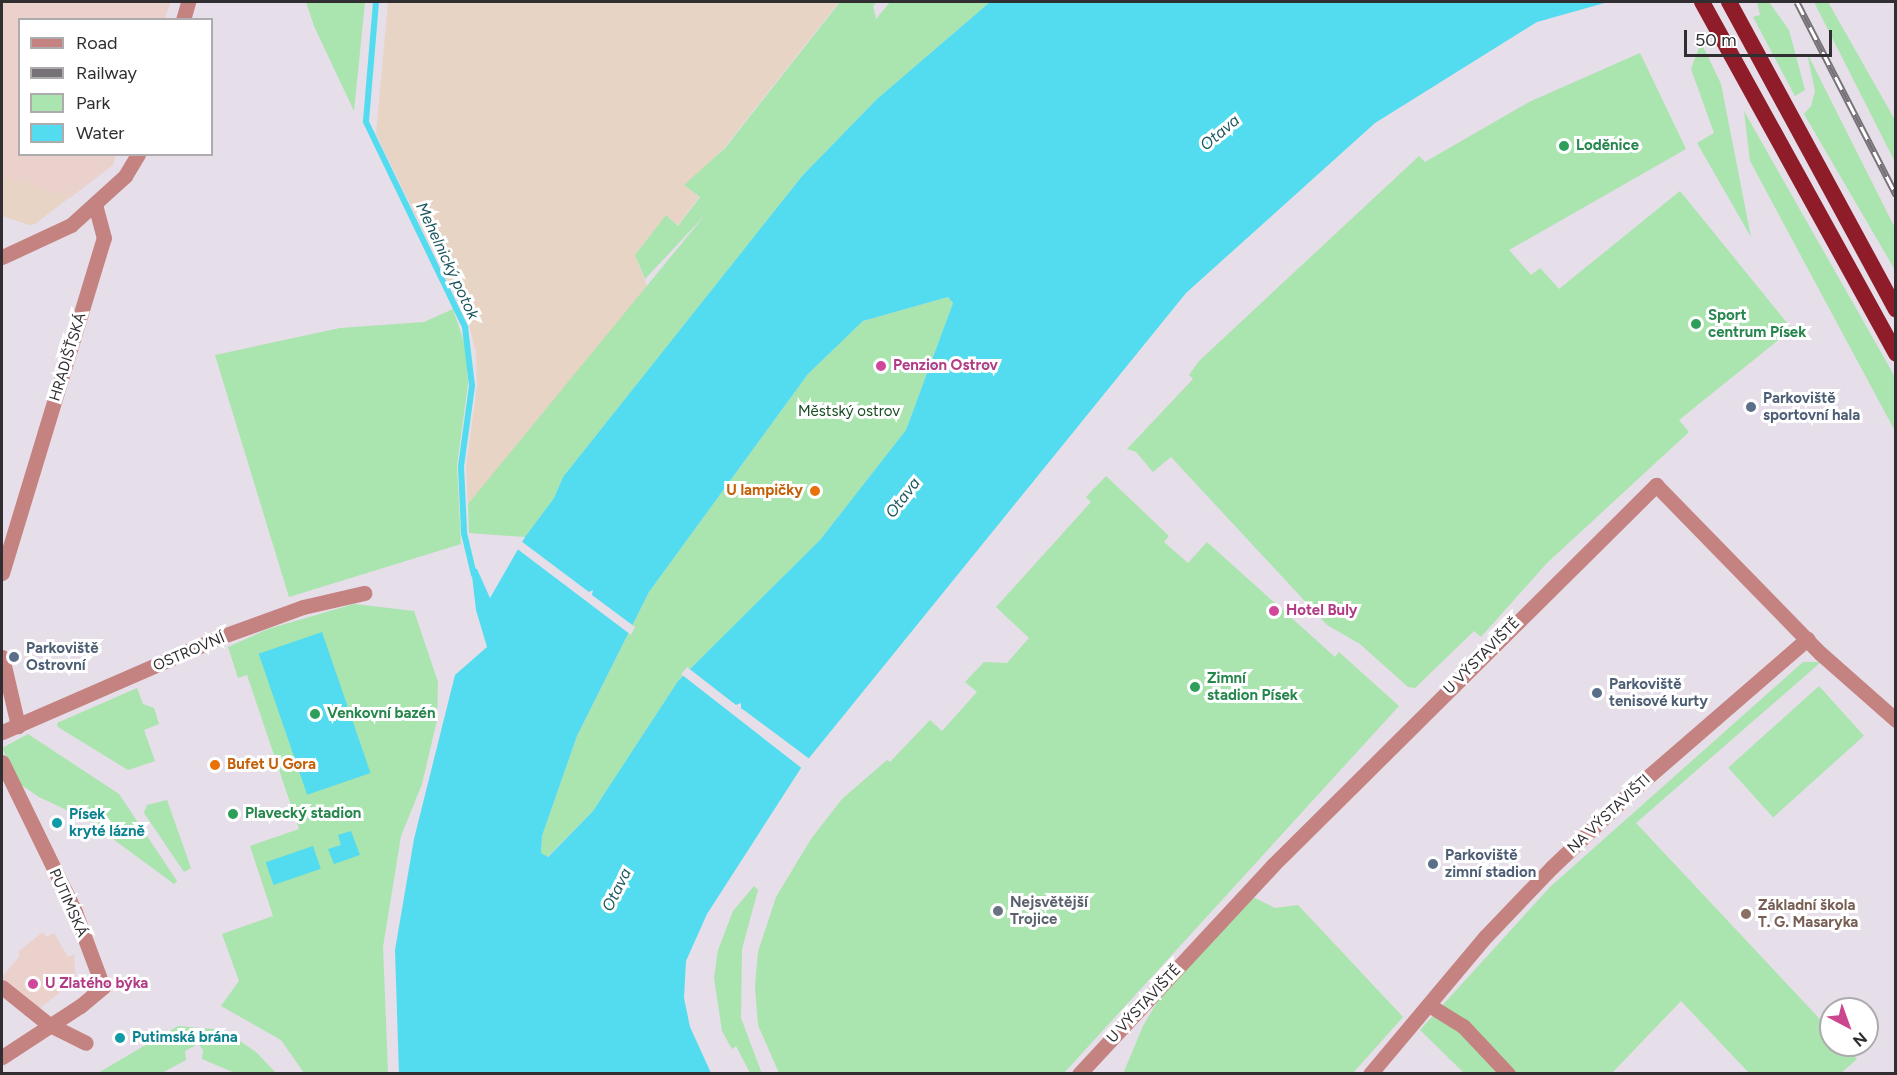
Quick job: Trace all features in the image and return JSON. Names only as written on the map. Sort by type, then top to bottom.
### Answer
[{"type":"highway","points":[[1702,2],[1896,354]]},
{"type":"highway","points":[[1729,2],[1896,310]]},
{"type":"street","points":[[184,18],[188,2]]},
{"type":"street","points":[[2,257],[51,236],[95,205],[125,176],[137,156]]},
{"type":"street","name":"HRADIŠŤSKÁ","points":[[2,573],[104,238],[95,205]]},
{"type":"street","name":"U VÝSTAVIŠTĚ","points":[[1079,1074],[1273,865],[1656,485],[1807,639],[1896,720]]},
{"type":"street","name":"OSTROVNÍ","points":[[2,732],[223,636],[303,607],[364,593]]},
{"type":"street","name":"NA VÝSTAVIŠTI","points":[[1370,1074],[1552,867],[1635,788],[1807,639]]},
{"type":"street","points":[[2,657],[18,726],[2,742]]},
{"type":"street","name":"PUTIMSKÁ","points":[[2,762],[75,912],[103,987],[80,1006],[48,1024]]},
{"type":"street","points":[[2,987],[48,1024],[86,1043]]},
{"type":"street","points":[[1429,1005],[1463,1026],[1508,1074]]},
{"type":"street","points":[[2,1057],[48,1024]]},
{"type":"shaded area","points":[[2,2],[171,2],[164,18],[18,18],[18,156],[116,156],[113,165],[70,198],[2,178]]},
{"type":"shaded area","points":[[388,2],[839,2],[723,149],[685,185],[699,197],[678,225],[666,215],[635,255],[648,289],[468,504],[466,466],[477,386],[476,352],[469,325],[376,134]]},
{"type":"shaded area","points":[[2,177],[70,197],[35,224],[29,225],[2,216]]},
{"type":"shaded area","points":[[43,932],[47,937],[54,933],[68,957],[74,954],[76,979],[38,1010],[2,977],[19,957],[19,951]]},
{"type":"green space","points":[[306,2],[365,2],[354,111],[314,26]]},
{"type":"green space","points":[[840,2],[877,2],[873,6],[876,19],[890,2],[990,2],[877,99],[803,175],[563,477],[554,498],[525,537],[469,533],[468,504],[705,215],[645,279],[635,255],[666,215],[678,226],[700,197],[684,185],[725,148]]},
{"type":"green space","points":[[1757,2],[1769,2],[1789,30],[1805,90],[1795,96],[1753,17],[1760,15]]},
{"type":"green space","points":[[1814,2],[1828,2],[1895,120],[1895,162]]},
{"type":"green space","points":[[1701,42],[1721,84],[1751,237],[1697,143],[1714,133],[1691,69]]},
{"type":"green space","points":[[1640,53],[1686,149],[1509,250],[1531,275],[1540,268],[1559,289],[1680,191],[1792,329],[1679,420],[1689,432],[1547,563],[1481,637],[1474,631],[1415,688],[1408,687],[1360,644],[1327,625],[1171,457],[1153,472],[1136,452],[1127,449],[1193,379],[1189,375],[1199,361],[1419,156],[1425,162],[1529,102]]},
{"type":"green space","points":[[1807,53],[1895,228],[1895,270],[1804,114],[1811,106],[1815,91]]},
{"type":"green space","points":[[1744,111],[1895,377],[1895,431],[1750,161]]},
{"type":"green space","name":"Městský ostrov","points":[[948,297],[953,303],[906,430],[820,540],[678,681],[593,811],[547,857],[541,854],[542,836],[577,736],[649,592],[808,374],[863,321]]},
{"type":"green space","points":[[453,309],[466,348],[468,384],[457,465],[461,544],[289,597],[215,355],[340,328],[424,322]]},
{"type":"green space","points":[[1106,476],[1169,536],[1164,542],[1188,563],[1207,542],[1335,657],[1339,652],[1399,706],[1064,1073],[779,1073],[758,1025],[755,987],[758,952],[776,897],[811,839],[842,799],[887,760],[890,762],[930,720],[942,731],[977,692],[965,682],[984,662],[1007,663],[1029,638],[996,607],[1091,502],[1086,497]]},
{"type":"green space","points":[[354,604],[414,611],[438,682],[437,720],[422,784],[401,836],[383,947],[388,1073],[304,1073],[281,1040],[221,1006],[239,981],[222,934],[273,916],[250,846],[299,829],[247,675],[238,678],[228,647],[268,629]]},
{"type":"green space","points":[[1803,662],[1821,662],[1636,823],[1819,1018],[1819,1057],[1855,1057],[1857,1059],[1841,1073],[1749,1073],[1681,1001],[1612,1073],[1464,1073],[1420,1030],[1550,887]]},
{"type":"green space","points":[[1819,686],[1864,736],[1773,817],[1728,768]]},
{"type":"green space","points":[[137,688],[143,704],[154,708],[159,724],[144,730],[155,761],[128,770],[58,727],[57,723]]},
{"type":"green space","points":[[28,734],[119,794],[177,881],[174,884],[86,819],[39,797],[20,784],[2,748]]},
{"type":"green space","points":[[167,800],[191,868],[184,872],[144,813],[147,805]]},
{"type":"green space","points":[[754,886],[758,890],[742,949],[741,1018],[762,1074],[750,1073],[736,1046],[732,1049],[722,1031],[714,978],[718,950],[733,911]]},
{"type":"green space","points":[[1253,897],[1275,908],[1298,905],[1403,1017],[1353,1073],[1123,1074],[1143,1026],[1183,958],[1239,905]]},
{"type":"green space","points":[[178,1026],[224,1030],[256,1052],[276,1073],[235,1073],[202,1059],[203,1050],[198,1044],[185,1051],[186,1060],[162,1073],[98,1073]]},
{"type":"water","name":"Otava","points":[[990,2],[1608,2],[1537,22],[1375,123],[1186,293],[801,768],[707,914],[686,961],[684,998],[690,1027],[711,1073],[399,1074],[395,950],[414,839],[455,675],[487,647],[476,610],[471,567],[477,569],[490,598],[525,537],[554,498],[563,477],[803,175],[877,99]],"holes":[[[948,297],[953,303],[906,430],[820,540],[678,681],[593,811],[548,857],[541,853],[542,836],[577,736],[649,592],[808,374],[863,321]]]},
{"type":"water","name":"Venkovní bazén","points":[[322,632],[371,773],[307,795],[259,654]]},
{"type":"water","points":[[351,831],[360,855],[334,864],[328,849],[341,845],[338,835]]},
{"type":"water","points":[[313,846],[321,869],[274,885],[266,862]]},
{"type":"pier","points":[[521,541],[589,592],[593,590],[592,595],[635,627],[631,635],[516,548]]},
{"type":"pier","points":[[687,667],[736,705],[741,703],[741,708],[811,760],[804,770],[681,674]]},
{"type":"waterway","name":"Mehelnický potok","points":[[376,2],[366,122],[465,327],[472,386],[461,466],[464,533],[474,575]]},
{"type":"railway","points":[[1797,2],[1896,195]]},
{"type":"place","name":"Loděnice","points":[[1564,146]]},
{"type":"place","name":"Sport centrum Písek","points":[[1696,324]]},
{"type":"place","name":"Penzion Ostrov","points":[[881,366]]},
{"type":"place","name":"Parkoviště sportovní hala","points":[[1751,407]]},
{"type":"place","name":"U lampičky","points":[[815,491]]},
{"type":"place","name":"Hotel Buly","points":[[1274,611]]},
{"type":"place","name":"Parkoviště Ostrovní","points":[[14,657]]},
{"type":"place","name":"Zimní stadion Písek","points":[[1195,687]]},
{"type":"place","name":"Parkoviště tenisové kurty","points":[[1597,693]]},
{"type":"place","name":"Venkovní bazén","points":[[315,714]]},
{"type":"place","name":"Bufet U Gora","points":[[215,765]]},
{"type":"place","name":"Plavecký stadion","points":[[233,814]]},
{"type":"place","name":"Písek kryté lázně","points":[[57,823]]},
{"type":"place","name":"Parkoviště zimní stadion","points":[[1433,864]]},
{"type":"place","name":"Nejsvětější Trojice","points":[[998,911]]},
{"type":"place","name":"Základní škola T. G. Masaryka","points":[[1746,914]]},
{"type":"place","name":"U Zlatého býka","points":[[33,984]]},
{"type":"place","name":"Putimská brána","points":[[120,1038]]}]
